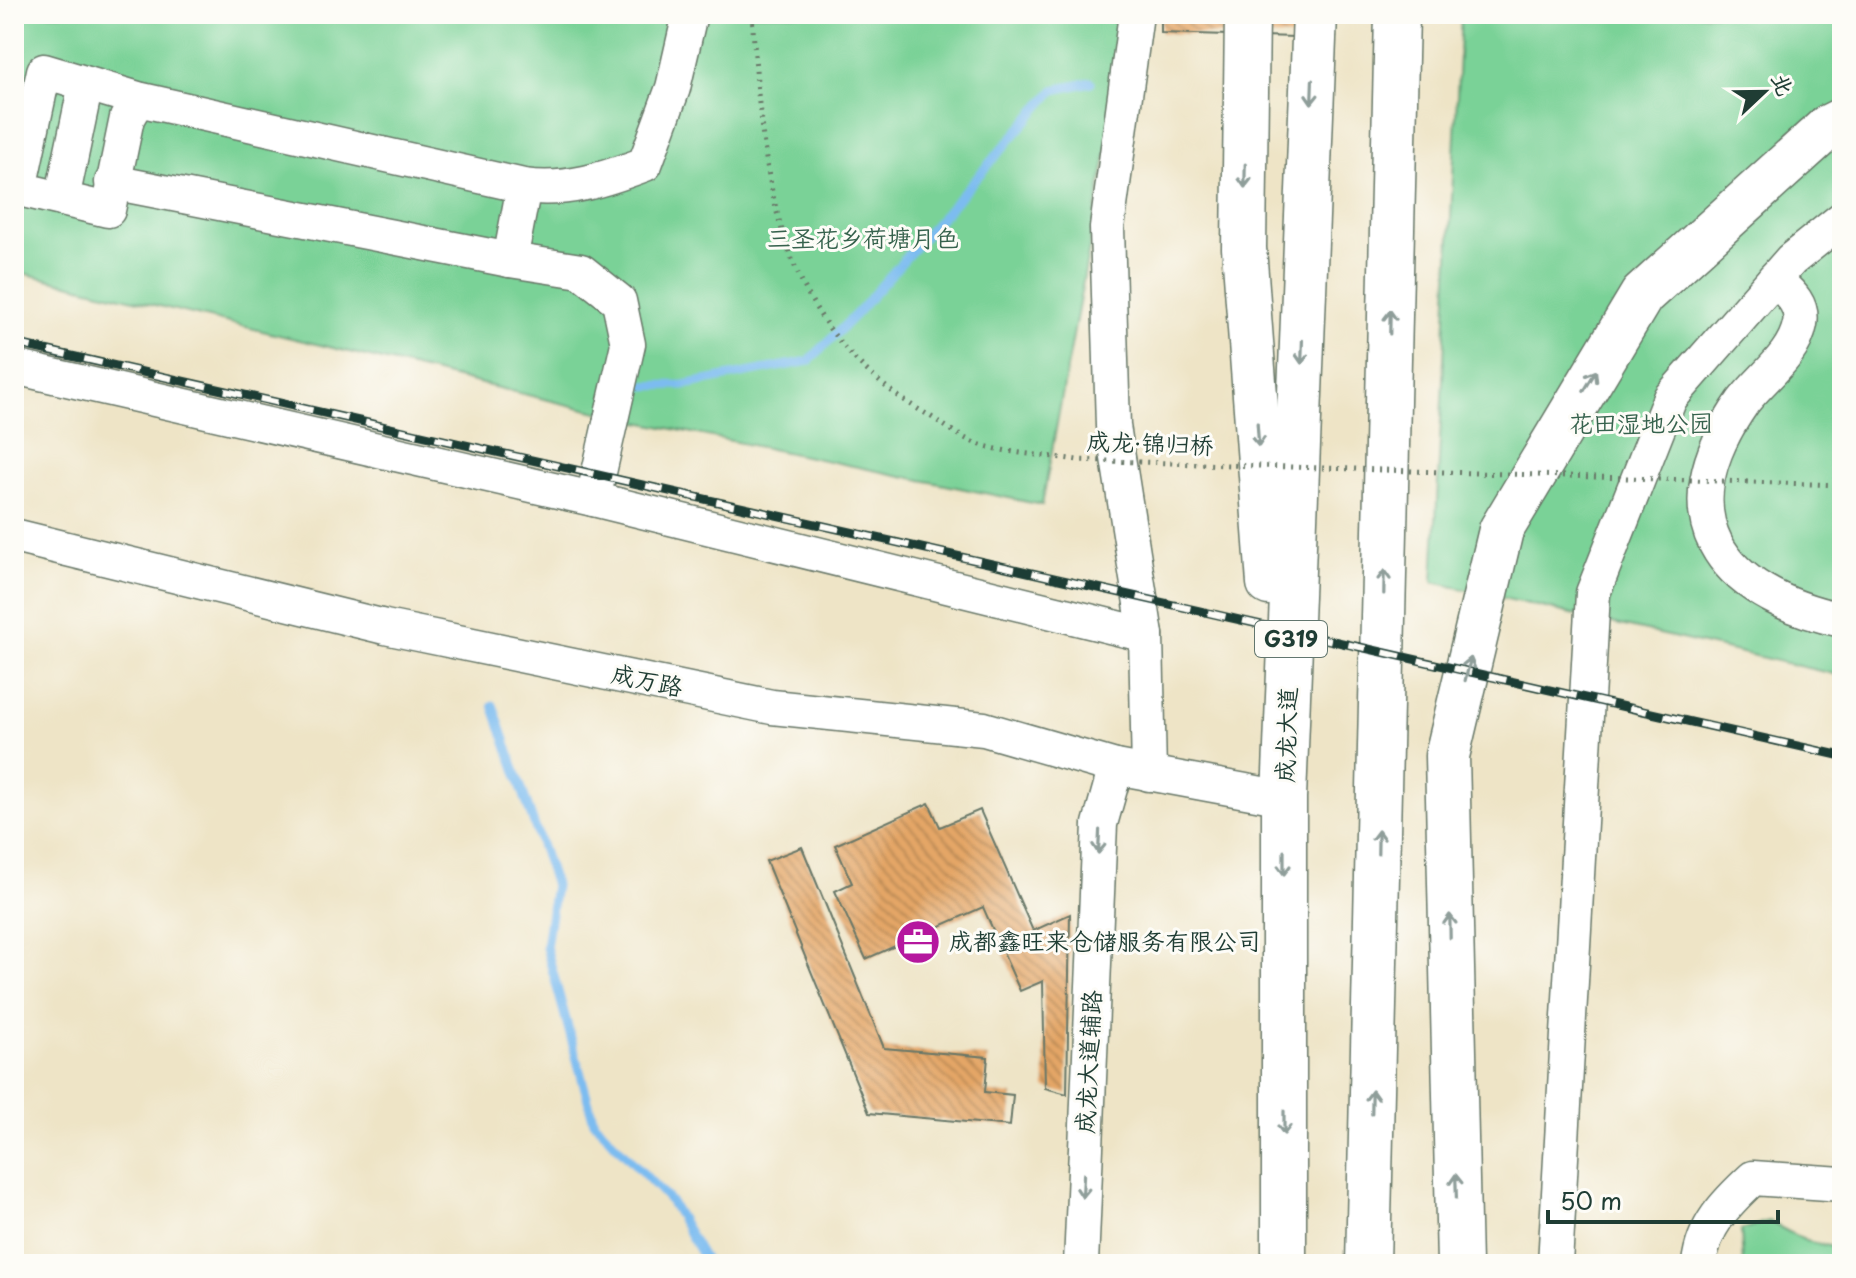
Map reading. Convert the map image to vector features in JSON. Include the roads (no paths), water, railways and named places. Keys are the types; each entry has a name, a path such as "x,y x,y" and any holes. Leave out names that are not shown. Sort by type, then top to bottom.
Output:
{"highway":[{"path":"1247,14 1244,248 1284,798"},
{"name":"成龙大道","path":"1284,1264 1284,798 1315,14"},
{"path":"1368,1264 1397,14"},
{"path":"1459,1264 1447,756 1501,530 1642,295 1837,120"}],"street":[{"path":"138,99 127,118 108,210 16,188 44,71 138,99 552,190 599,181 645,164 673,88 690,14"},
{"path":"1136,14 1107,228 1113,426 1146,635 1149,774"},
{"path":"62,199 86,84"},
{"path":"112,182 510,260 581,271 619,301 628,344 593,499"},
{"path":"510,260 524,186"},
{"path":"1555,1264 1593,593 1670,398 1791,260 1842,219"},
{"path":"1774,279 1796,299 1801,321 1792,345 1744,401 1720,441 1703,500 1711,535 1728,564 1762,592 1798,611 1842,620"},
{"path":"14,367 593,499 1146,635"},
{"name":"成万路","path":"14,536 385,627 772,707 984,729 1116,767 1284,798"},
{"name":"成龙大道辅路","path":"1081,1264 1100,824 1116,767"},
{"path":"1699,1264 1701,1243 1722,1208 1753,1178 1842,1184"}],"waterway":[{"path":"633,386 684,385 809,361 857,313 1054,90 1091,82"},
{"path":"493,705 555,885 546,947 594,1122 671,1202 707,1264"}],"railway":[{"path":"14,343 1842,756"}],"place":[{"name":"成都鑫旺来仓储服务有限公司","path":"918,942"}],"park label":[{"name":"三圣花乡荷塘月色","path":"863,239"},
{"name":"花田湿地公园","path":"1641,424"}]}
